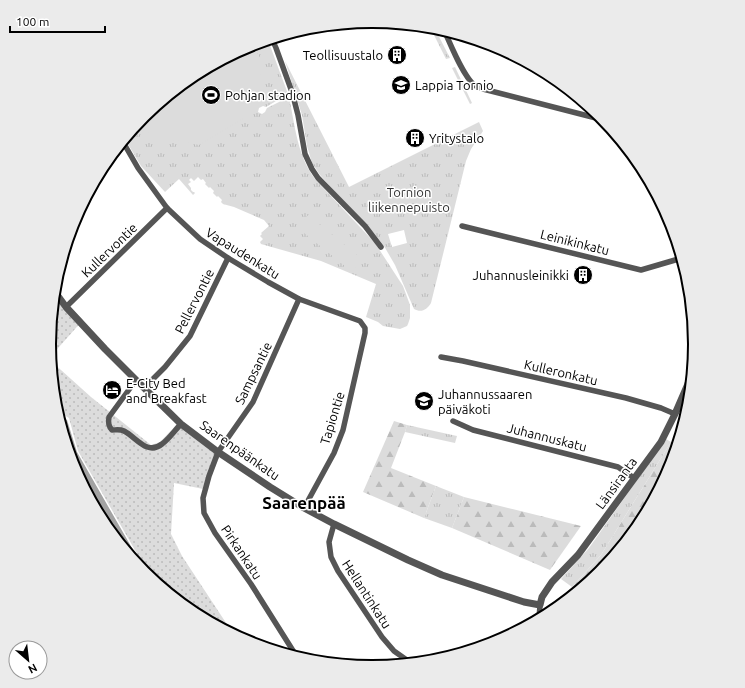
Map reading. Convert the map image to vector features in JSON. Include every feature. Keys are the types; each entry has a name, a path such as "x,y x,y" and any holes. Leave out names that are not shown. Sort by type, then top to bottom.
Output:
{"street":[{"path":"448,37 463,70 476,86 482,89 592,117"},
{"path":"274,44 292,92 305,154 312,169 318,178 365,226 381,247"},
{"name":"Vapaudenkatu","path":"126,147 138,168 167,208 200,240 268,282 299,299 360,321 365,328"},
{"name":"Kullervontie","path":"66,306 167,208"},
{"name":"Leinikinkatu","path":"462,226 641,270 677,259"},
{"name":"Pellervontie","path":"144,388 165,367 190,336 228,258"},
{"name":"Saarenpäänkatu","path":"60,298 136,380 181,424 218,452 270,487 334,524 442,575 524,602 540,605"},
{"name":"Sampsantie","path":"218,452 253,402 299,299"},
{"name":"Tapiontie","path":"304,508 334,453 343,430 364,339 365,328"},
{"name":"Kulleronkatu","path":"441,357 626,398 661,408 675,414"},
{"path":"136,380 109,417 108,422 112,430 124,431 145,446 151,448 162,444 181,424"},
{"name":"Länsiranta","path":"540,605 542,597 552,582 578,555 661,442 685,391"},
{"name":"Juhannuskatu","path":"453,421 473,430 618,467 634,478"},
{"name":"Pirkankatu","path":"218,452 203,498 204,513 215,533 251,584 292,649"},
{"name":"Hellantinkatu","path":"334,524 329,542 331,557 338,571 382,637 394,651 404,658"},
{"path":"539,612 540,605"}],"green space":[{"path":"433,34 438,35 450,58 446,59"},
{"path":"270,45 288,94 266,107 263,106 259,108 258,112 262,114 267,108 289,97 300,150 309,170 315,179 375,243 403,286 410,305 410,318 407,326 400,329 383,326 366,317 376,284 321,261 261,244 260,242 263,239 260,236 262,234 261,233 269,226 264,220 234,207 223,204 221,202 222,200 213,193 214,191 205,184 206,183 203,179 201,180 198,177 194,181 191,178 189,180 191,182 188,184 191,190 195,193 193,195 179,179 165,192 141,166 128,144 164,106 197,81 215,70 252,52"},
{"name":"Pohjan stadion","path":"256,50 264,67 244,118 199,145 153,136 143,127 164,106 197,81 215,70"},
{"name":"Tornion liikennepuisto","path":"285,61 349,187 479,122 483,131 471,149 466,161 431,303 426,309 419,311 414,309 395,265 384,246 366,223 320,175 312,163 307,146 302,115","holes":["404,230 407,243 392,247 388,234"]},
{"path":"455,67 472,103 470,104 452,68"},
{"path":"308,215 362,259 352,272 298,228"},
{"path":"60,296 83,320 56,350 57,323"},
{"path":"57,367 91,397 151,445 160,442 181,420 221,453 211,477 208,490 174,483 171,534 182,556 227,624 214,618 180,595 164,582 138,555 78,451 69,418 65,416"},
{"path":"394,421 407,425 391,468 436,486 424,518 363,492"},
{"path":"407,425 457,436 455,443 405,432"},
{"path":"666,439 671,442 601,555 572,587 561,579 589,548"},
{"path":"671,442 673,443 656,484 635,520 610,552 573,588 572,587 601,555"},
{"path":"436,486 464,497 452,528 424,518"},
{"path":"464,497 581,526 550,570 452,528"}],"shaded area":[{"path":"66,419 77,452 132,549 110,520 89,484 73,446"}],"place":[{"name":"Teollisuustalo","path":"397,55"},
{"name":"Lappia Tornio","path":"401,85"},
{"name":"Pohjan stadion","path":"211,95"},
{"name":"Yritystalo","path":"415,138"},
{"name":"Juhannusleinikki","path":"583,275"},
{"name":"E-City Bed and Breakfast","path":"112,390"},
{"name":"Juhannussaaren päiväkoti","path":"424,401"}],"district":[{"name":"Saarenpää","path":"304,503"}]}
